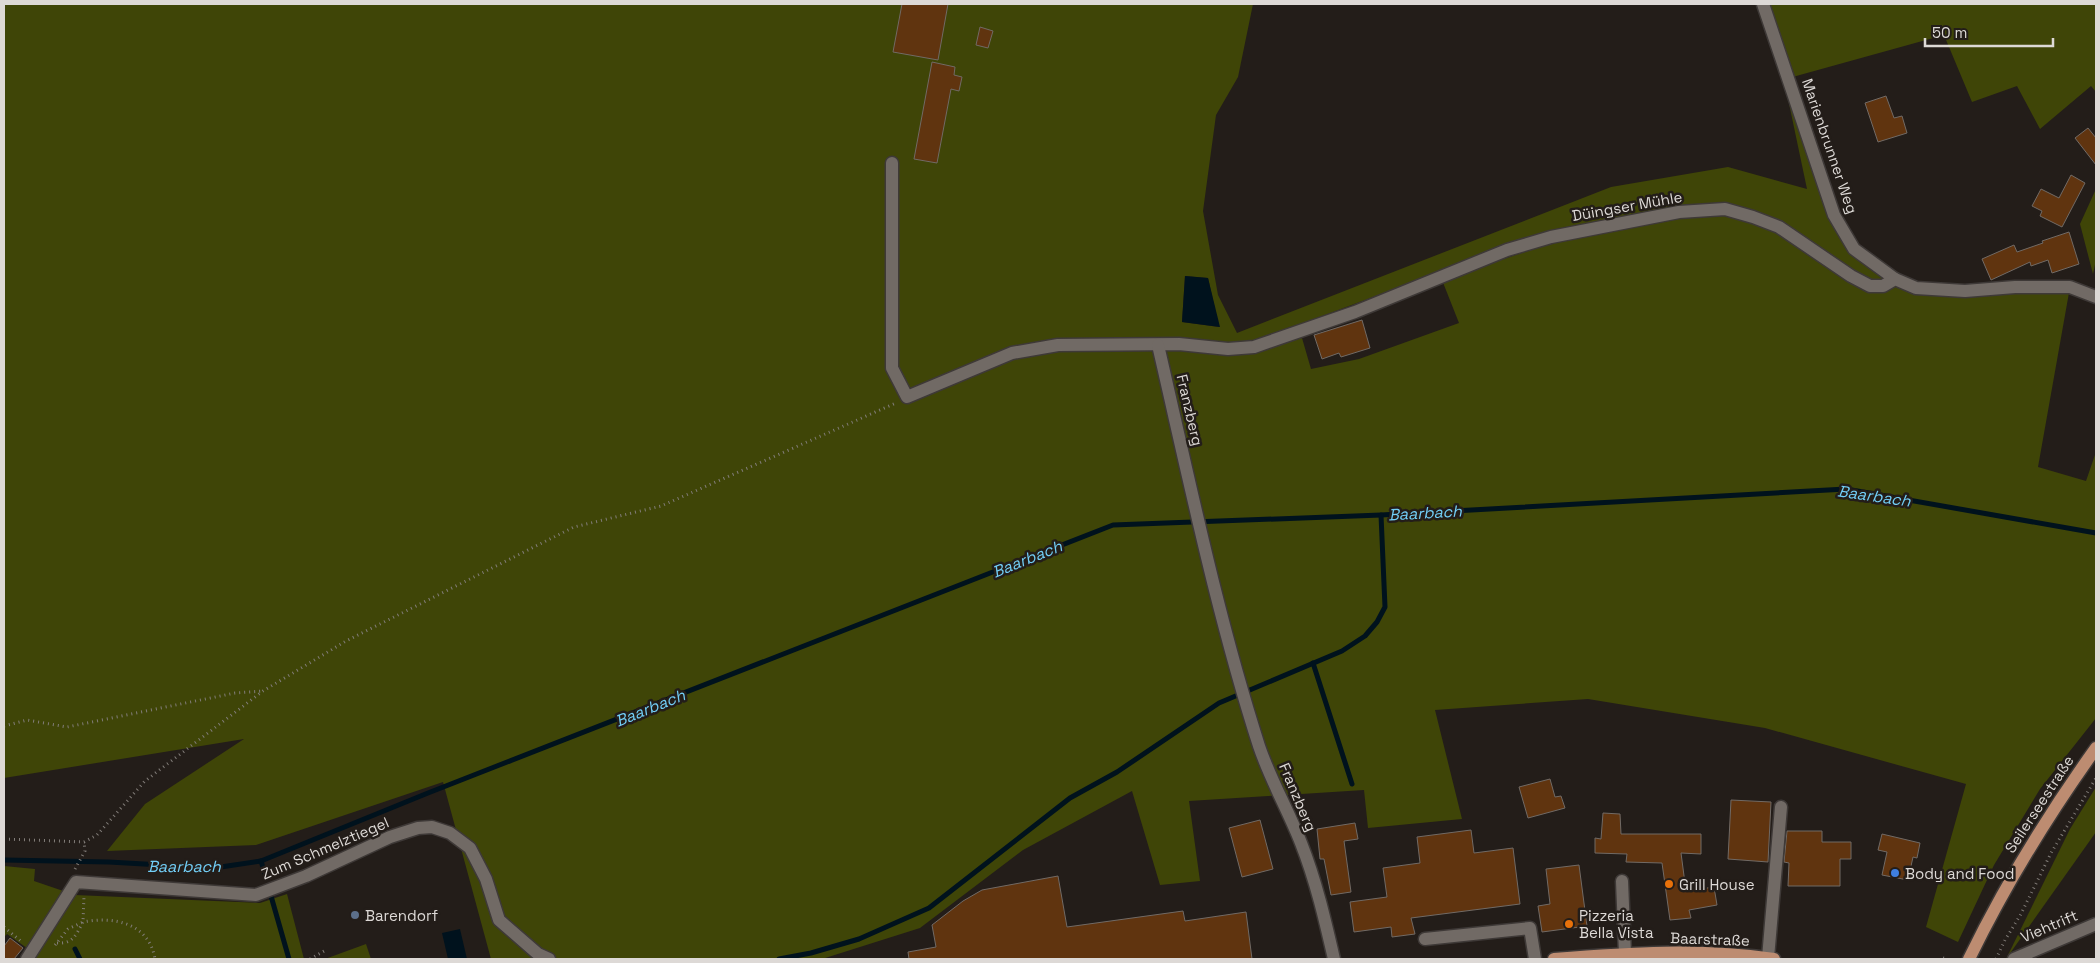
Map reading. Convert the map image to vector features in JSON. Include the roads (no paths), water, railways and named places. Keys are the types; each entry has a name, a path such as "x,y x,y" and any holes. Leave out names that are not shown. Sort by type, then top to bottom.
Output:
{"main road":[{"name":"Seilerseestraße","path":"1969,959 2025,854 2071,782 2096,748"},
{"name":"Baarstraße","path":"1554,959 1625,954 1687,953 1771,959"}],"street":[{"name":"Marienbrunner Weg","path":"1763,4 1834,215 1854,249 1895,279"},
{"path":"892,163 892,368 907,397 1012,352 1058,345 1113,343 1158,345"},
{"name":"Düingser Mühle","path":"1158,345 1179,344 1228,349 1254,347 1355,312 1507,250 1551,237 1679,212 1726,210 1754,217 1779,227 1851,276 1870,286 1883,286 1895,279"},
{"path":"1895,279 1916,288 1965,291 2015,287 2070,287 2096,298"},
{"name":"Franzberg","path":"1158,345 1199,520 1244,698 1259,748 1301,843 1318,889 1334,959"},
{"path":"1771,959 1781,807"},
{"name":"Zum Schmelztiegel","path":"30,955 75,876 256,895 306,876 390,837 418,828 432,827 450,833 470,848 486,879 499,920 538,954 549,959"},
{"path":"1622,881 1625,954"},
{"name":"Viehtrift","path":"2014,959 2096,924"},
{"path":"1425,939 1530,928 1535,959"}],"water":[{"path":"1185,276 1208,278 1220,327 1182,322"},
{"path":"460,929 467,959 448,959 442,933"}],"waterway":[{"name":"Baarbach","path":"4,860 109,862 214,868 261,861 428,793 1113,525 1381,515 1846,489 2096,533"},
{"path":"779,959 811,953 859,939 929,908 1070,798 1117,772 1219,703 1342,651 1365,636 1377,622 1385,607 1381,515"},
{"path":"1313,663 1352,784"},
{"path":"261,861 266,877"},
{"path":"271,896 289,959"},
{"path":"75,949 80,959"}],"place":[{"name":"Body and Food","path":"1895,873"},
{"name":"Grill House","path":"1669,884"},
{"name":"Barendorf","path":"355,915"},
{"name":"Pizzeria Bella Vista","path":"1569,924"}]}
